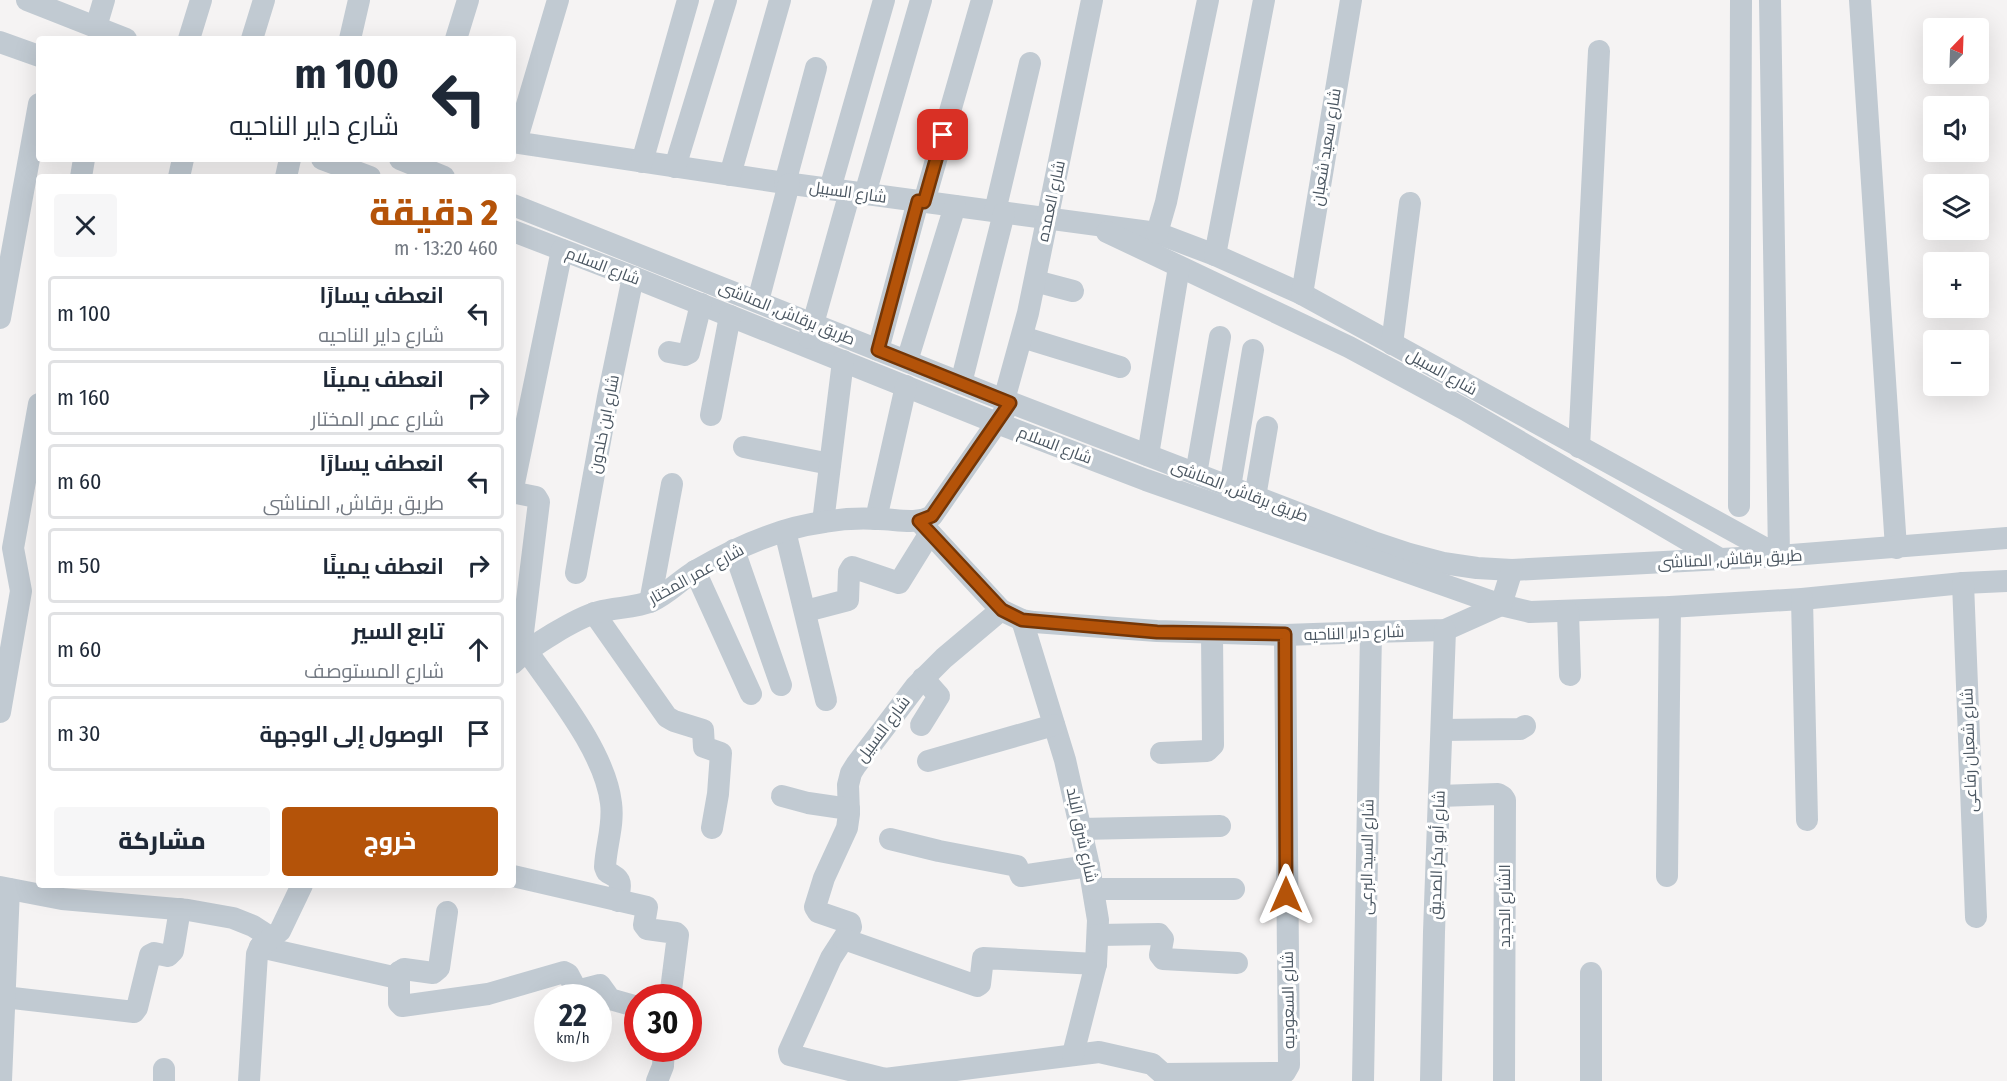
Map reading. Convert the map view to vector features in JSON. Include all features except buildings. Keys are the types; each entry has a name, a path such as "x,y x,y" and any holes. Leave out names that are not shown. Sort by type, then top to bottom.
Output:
{"street":[{"path":"27,0 50,4 118,36"},
{"path":"96,27 104,0"},
{"path":"190,36 201,0"},
{"path":"253,36 264,0"},
{"path":"351,36 359,0"},
{"path":"457,36 468,0"},
{"path":"516,136 558,0"},
{"path":"642,162 688,0"},
{"path":"675,167 726,0"},
{"path":"730,175 780,0"},
{"path":"807,346 849,192 884,0"},
{"path":"849,192 921,0"},
{"path":"878,350 982,0"},
{"name":"شارع العمده","path":"1007,401 1035,281 1092,0"},
{"path":"1157,233 1166,202 1208,0"},
{"path":"1215,255 1264,0"},
{"name":"شارع سعيد شعبان","path":"1302,294 1351,0"},
{"path":"1739,506 1741,0"},
{"path":"1770,0 1779,556"},
{"path":"1860,0 1896,548"},
{"path":"0,42 36,55"},
{"path":"1579,447 1599,51"},
{"path":"961,383 1030,63"},
{"path":"758,301 816,68"},
{"path":"0,318 36,120"},
{"name":"شارع السبيل","path":"516,142 787,184 1157,233 1215,255 1302,294 1779,556"},
{"path":"330,162 361,174"},
{"path":"411,168 433,174"},
{"path":"1392,344 1410,202"},
{"name":"طريق برقاش, المناشى","path":"516,205 961,383 1409,555 1454,565 1512,570 1779,556 2007,538"},
{"path":"907,361 955,206"},
{"name":"شارع السبيل","path":"1092,224 1330,338 1453,403 1720,559"},
{"name":"شارع السلام","path":"516,232 1146,480 1501,605"},
{"path":"516,474 562,250"},
{"path":"1148,455 1179,267"},
{"name":"شارع ابن خلدون","path":"576,573 633,277"},
{"path":"1035,281 1073,291"},
{"path":"669,352 685,355 689,353 700,304"},
{"path":"711,416 730,316"},
{"path":"1022,337 1120,367"},
{"path":"1196,474 1220,337"},
{"path":"1230,487 1253,350"},
{"path":"823,522 843,361"},
{"path":"876,519 906,386"},
{"path":"806,611 848,600 849,572 852,567 899,583 925,527 997,423 1007,401"},
{"path":"0,712 21,591 13,548 36,421"},
{"path":"1256,497 1267,427"},
{"path":"744,447 830,464"},
{"path":"650,602 672,484"},
{"path":"516,494 536,497 539,500 520,657 575,720 594,753 606,781 612,813 605,869 619,878 618,901"},
{"name":"شارع عمر المختار","path":"520,657 594,613 650,602 695,571 734,550 785,531 823,522 876,519 925,527"},
{"name":"شارع داير الناحيه","path":"925,527 1002,610 1022,620 1112,628 1212,633 1285,634 1445,630 1501,605"},
{"path":"785,531 826,700"},
{"path":"734,550 781,685"},
{"path":"1512,570 1501,605 1530,612 1568,612 1802,599 1963,583 2007,581"},
{"path":"695,571 751,694"},
{"name":"شارع شعبان رفاعى","path":"1963,583 1976,916"},
{"path":"1802,599 1807,820"},
{"path":"1666,876 1671,607"},
{"name":"شارع السبيل","path":"844,939 851,924 820,913 816,910 815,905 829,865 845,832 849,809 847,791 851,773 906,697 923,678 1002,610"},
{"path":"1568,612 1570,675"},
{"path":"594,613 668,717 703,730 704,747 720,752 722,755 712,828"},
{"name":"شارع شرق البلد","path":"1022,620 1065,759 1094,889 1098,935 1096,964 1073,1054"},
{"name":"شارع أبو بكر الصديق","path":"1431,1081 1445,630"},
{"name":"شارع السيد البرعى","path":"1364,1081 1371,632"},
{"path":"1161,753 1208,751 1213,745 1212,633"},
{"name":"شارع السعوديه","path":"1073,1054 1104,1052 1152,1064 1163,1074 1281,1073 1287,1070 1289,1065 1285,634"},
{"path":"921,725 939,696 923,678"},
{"path":"928,761 1054,725"},
{"path":"1442,730 1520,729 1525,726"},
{"name":"الشارع الجديد","path":"1439,796 1498,794 1505,800 1504,1081"},
{"path":"782,796 808,804 849,809"},
{"path":"1082,829 1220,826"},
{"path":"890,839 1017,866 1022,876 1089,866"},
{"path":"516,877 647,907 644,925 647,929 676,933 678,936 672,984"},
{"path":"1,1081 4,888 86,893 243,921 266,943 393,977 404,969 433,973 437,970 447,912"},
{"path":"249,1081 256,963 266,943 283,926 301,888"},
{"path":"1094,889 1234,889"},
{"path":"4,997 134,1012 137,1008 150,955 154,953 168,956 173,951 180,909"},
{"path":"1098,935 1159,934 1163,939 1160,955 1163,959 1237,963"},
{"path":"1073,1054 1023,1071 880,1080 790,1055 789,1050 831,958 844,939 977,986 980,984 983,958 1096,964"},
{"path":"399,972 399,1003 402,1006 488,994 564,972 568,974 577,991 600,985 610,999 624,1003"},
{"path":"1591,973 1591,1081"},
{"path":"657,1081 663,1062"}],"route":[{"path":"943,135 924,202 918,201 878,350 1010,403 932,516 919,521 1002,610 1022,620 1157,632 1285,634 1286,895"}]}
